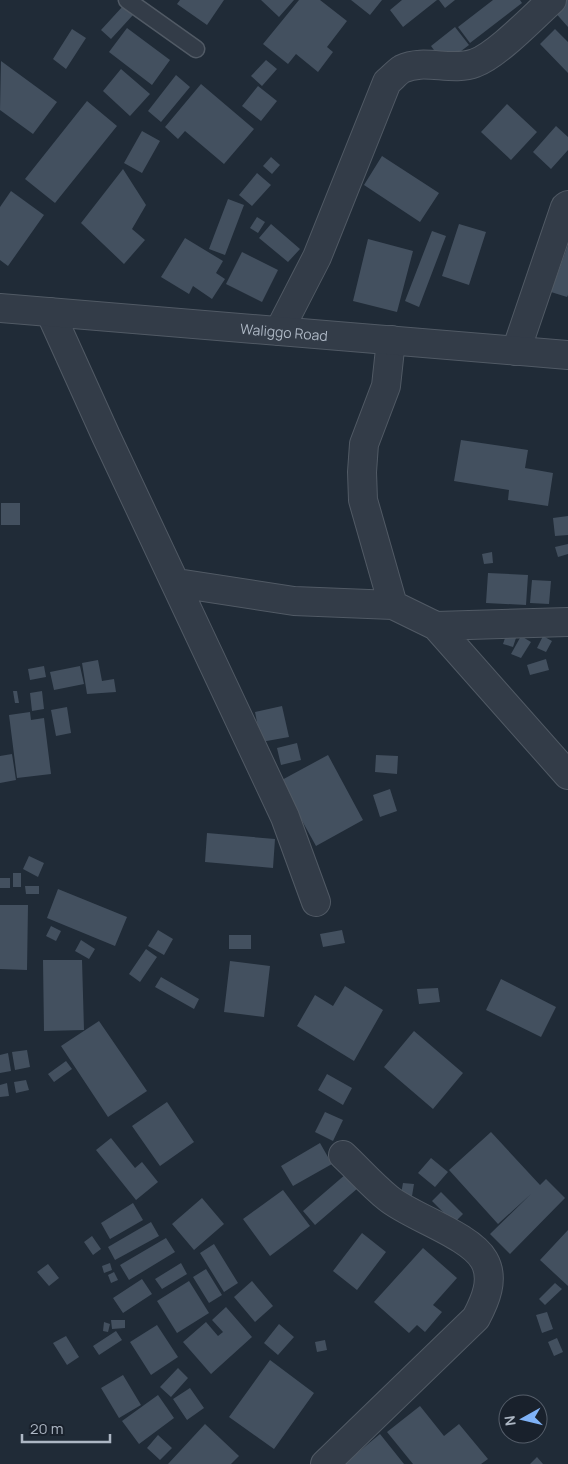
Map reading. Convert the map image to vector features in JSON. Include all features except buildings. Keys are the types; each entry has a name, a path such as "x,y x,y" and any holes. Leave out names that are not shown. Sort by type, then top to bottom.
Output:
{"street":[{"path":"279,331 317,257 388,82 402,69 425,65 467,66 477,63 491,54 552,0"},
{"path":"516,351 565,207 568,205"},
{"name":"Waliggo Road","path":"0,308 568,355"},
{"path":"50,312 106,436 177,583 285,817 316,902"},
{"path":"391,340 386,386 364,444 362,472 363,500 392,605"},
{"path":"177,583 294,601 392,605 436,626 568,775"},
{"path":"436,626 568,622"},
{"path":"325,1464 476,1318 487,1296 488,1276 484,1259 466,1242 388,1198 344,1155"}],"lane":[{"path":"127,0 196,50"}]}
